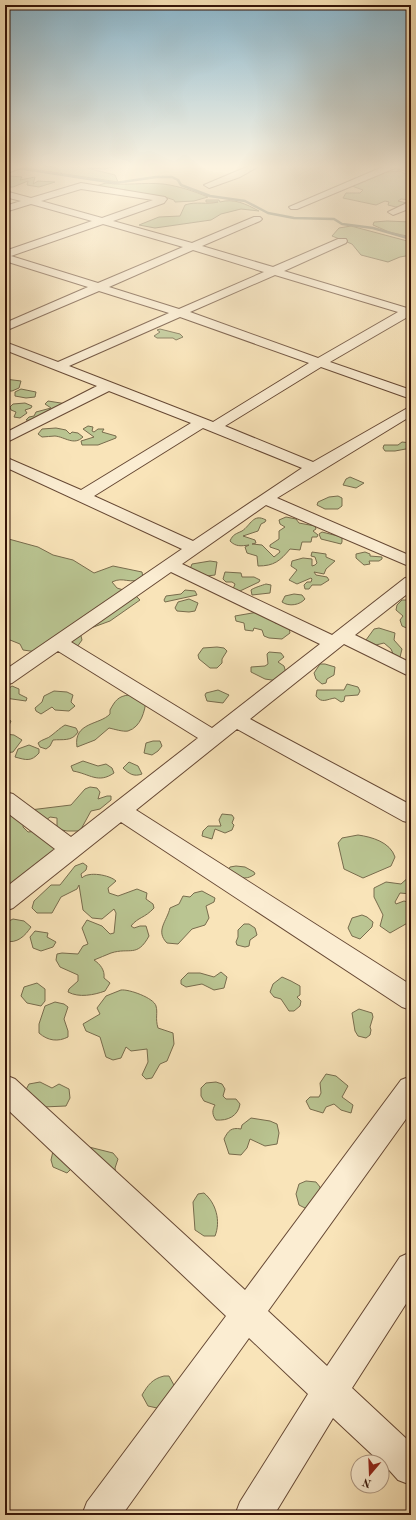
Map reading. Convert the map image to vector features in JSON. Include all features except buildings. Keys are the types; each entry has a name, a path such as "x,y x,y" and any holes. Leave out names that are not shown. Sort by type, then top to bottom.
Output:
{"street":[{"path":"5,257 60,237"},
{"path":"159,237 410,311"},
{"path":"5,327 94,287 213,237"},
{"path":"59,366 178,312 342,241"},
{"path":"5,257 94,287 178,312 411,395"},
{"path":"81,497 410,311"},
{"path":"5,346 209,424 314,468"},
{"path":"12,359 25,353"},
{"path":"5,439 108,386"},
{"path":"5,679 265,499 411,410"},
{"path":"5,461 194,548"},
{"path":"265,499 411,562"},
{"path":"170,565 411,671"},
{"path":"5,900 211,737 236,720 411,582"},
{"path":"59,643 211,737"},
{"path":"236,720 411,815"},
{"path":"5,800 71,849"},
{"path":"120,810 411,999"},
{"path":"5,1088 411,1467"},
{"path":"100,1515 411,1089"},
{"path":"253,1515 330,1391 411,1268"}],"green space":[{"path":"334,237 392,237 411,242 411,255 400,257 388,262 361,255 352,244"},
{"path":"160,329 180,334 183,337 176,340 173,338 157,338 154,336 160,332 157,330"},
{"path":"5,379 21,381 19,388 12,391 5,391"},
{"path":"21,389 36,392 35,397 26,398 15,396 15,392"},
{"path":"48,401 67,404 33,421 26,420 29,417 34,416 36,412 51,408 45,404"},
{"path":"25,403 32,406 31,408 25,410 27,413 20,418 14,417 16,412 11,410 10,407 13,404"},
{"path":"88,426 93,427 92,431 94,432 98,429 104,429 102,432 116,436 116,438 98,445 82,445 81,441 94,437 83,429"},
{"path":"56,428 66,430 70,434 72,432 78,433 83,437 80,440 73,441 55,436 42,437 38,434 42,429"},
{"path":"402,442 411,443 411,448 385,451 383,448 384,445 398,445"},
{"path":"350,477 364,483 356,488 343,485 346,479"},
{"path":"338,496 342,498 342,506 338,509 325,509 317,505 318,502 329,497"},
{"path":"286,517 296,519 299,523 315,526 316,529 313,531 318,535 317,537 312,537 311,542 302,542 300,550 290,549 280,560 273,564 258,566 257,556 247,553 245,547 249,545 241,546 230,541 236,534 245,529 252,521 262,518 266,520 261,524 258,531 243,536 255,540 256,543 252,544 262,545 274,557 280,552 279,550 270,547 270,545 279,539 279,531 285,527 280,524 279,520"},
{"path":"322,532 342,537 341,544 321,539 319,534"},
{"path":"5,538 38,547 53,555 73,560 94,573 113,566 142,572 143,578 138,580 116,580 112,582 117,588 133,593 140,600 110,621 80,632 82,640 77,647 51,654 23,650 20,644 5,638"},
{"path":"312,552 326,554 326,557 335,561 326,569 324,574 314,572 316,575 327,577 329,580 321,585 312,585 309,589 305,589 304,585 307,582 311,582 312,579 311,578 297,584 289,580 297,570 291,566 292,561 303,558 312,559 312,566 315,565 317,563 315,557 311,556"},
{"path":"365,552 370,554 370,556 382,557 382,559 379,561 369,561 370,564 364,565 356,558 356,554"},
{"path":"210,561 217,562 215,575 207,576 190,569 192,564"},
{"path":"225,572 241,573 242,577 254,577 260,580 259,582 240,591 233,589 235,584 232,582 226,582 223,579"},
{"path":"266,584 271,585 270,593 252,595 251,590"},
{"path":"185,590 195,591 197,595 165,602 164,600 166,596 181,594"},
{"path":"294,594 302,595 305,599 294,605 285,604 282,602 285,596"},
{"path":"189,599 198,603 195,611 177,611 175,608 178,602"},
{"path":"402,600 411,600 411,630 402,626 400,620 403,616 396,610 397,605"},
{"path":"258,612 274,617 275,623 283,622 289,628 290,633 282,639 269,638 264,636 262,630 254,628 253,631 245,630 244,623 236,621 235,616"},
{"path":"379,628 395,633 394,640 402,649 400,657 394,656 391,649 384,643 376,645 366,640 374,629"},
{"path":"203,648 224,648 227,651 222,659 222,663 217,668 210,668 199,659 198,655"},
{"path":"269,652 281,653 284,657 278,662 284,666 286,673 278,681 265,679 251,672 251,667 265,666 268,664 267,654"},
{"path":"320,664 335,667 334,675 327,679 326,683 322,684 316,679 314,673"},
{"path":"347,684 358,687 360,691 358,695 345,696 344,701 341,702 335,698 320,700 316,696 317,690 344,690"},
{"path":"12,686 19,689 19,694 27,698 26,701 5,698 5,691"},
{"path":"218,690 229,695 223,703 207,701 205,695 206,693"},
{"path":"54,691 67,692 73,695 71,702 75,706 69,711 55,710 52,707 41,714 36,711 35,708 42,702 44,696"},
{"path":"129,695 146,700 142,718 136,726 128,731 109,728 95,740 77,747 77,739 83,728 106,718 110,714 110,710 117,700 122,696"},
{"path":"5,717 11,721 5,734"},
{"path":"65,725 76,728 78,732 76,735 70,739 53,740 50,746 46,749 40,747 38,743"},
{"path":"5,734 14,735 22,740 13,752 5,753"},
{"path":"160,741 162,746 152,755 144,753 146,743"},
{"path":"29,745 39,749 39,753 36,756 28,760 15,757 18,749"},
{"path":"83,761 98,766 106,764 112,768 114,773 103,778 98,778 73,771 71,766"},
{"path":"129,762 138,766 142,774 134,775 125,770 123,768"},
{"path":"90,787 97,788 100,792 98,799 111,796 111,800 100,809 91,811 80,831 57,829 57,818 50,817 45,821 30,810 71,805 85,789"},
{"path":"5,809 24,821 23,827 28,832 38,831 58,842 54,850 10,887 5,886"},
{"path":"222,814 232,815 234,818 232,830 225,833 215,829 212,839 202,836 203,831 208,826 221,826 219,820"},
{"path":"358,835 375,839 385,844 393,852 395,857 391,866 363,878 344,869 338,843 342,838"},
{"path":"83,863 87,866 86,870 81,874 82,878 94,874 109,877 116,881 108,888 109,893 118,896 137,889 147,893 146,899 153,904 154,908 131,926 134,928 146,926 149,936 141,947 133,950 118,951 94,960 102,968 104,978 110,983 105,991 91,995 77,995 68,992 69,989 78,981 78,975 60,967 56,960 57,954 78,954 83,946 88,944 82,928 87,920 102,926 110,934 114,933 116,913 114,909 102,919 92,918 83,910 79,885 77,889 61,897 52,913 37,913 32,908 34,901 51,885 60,885 75,866"},
{"path":"230,867 245,867 255,874 245,878 228,870"},
{"path":"411,875 411,894 400,893 395,902 396,904 404,901 411,903 411,921 390,933 380,926 383,915 374,897 374,888 386,882 401,884"},
{"path":"202,891 215,898 214,902 206,906 209,918 205,925 192,929 178,944 167,943 162,934 162,930 170,908 179,904 183,896 190,897 194,893"},
{"path":"362,915 373,922 372,927 360,939 352,936 348,928 352,918"},
{"path":"13,919 24,921 31,927 17,940 9,942 5,941 5,923"},
{"path":"244,924 249,924 255,928 257,935 250,940 249,946 245,947 237,945 236,942 238,930"},
{"path":"35,931 48,933 47,937 56,942 53,947 41,951 33,948 30,937"},
{"path":"221,972 227,977 224,988 214,990 202,984 186,987 181,984 181,980 188,973 200,973 214,977"},
{"path":"282,977 300,986 300,995 297,997 301,1001 300,1006 294,1011 289,1011 281,999 274,997 270,992 273,984"},
{"path":"37,983 45,989 45,1001 41,1006 27,1003 21,996 24,987"},
{"path":"121,990 135,993 151,1000 156,1006 158,1028 173,1033 174,1044 167,1061 160,1064 152,1078 146,1079 142,1075 148,1062 147,1049 131,1051 126,1047 121,1058 113,1060 106,1057 100,1037 86,1031 83,1024 100,1014 97,1008 106,996"},
{"path":"55,1002 64,1004 68,1007 64,1019 68,1031 68,1037 61,1040 49,1039 39,1033 39,1024 45,1006"},
{"path":"359,1009 372,1013 373,1017 370,1027 370,1035 366,1038 358,1036 355,1031 352,1013"},
{"path":"326,1074 336,1076 348,1086 342,1097 353,1105 351,1113 341,1110 334,1104 326,1107 323,1113 310,1109 306,1101 310,1097 319,1097 321,1093 320,1083"},
{"path":"40,1082 52,1088 59,1084 69,1089 70,1098 66,1106 43,1107 23,1095 29,1084"},
{"path":"216,1082 222,1084 225,1089 223,1096 226,1099 236,1099 240,1104 235,1115 225,1120 216,1120 213,1112 215,1105 204,1101 201,1096 201,1088 206,1083"},
{"path":"251,1118 270,1121 277,1124 279,1133 277,1144 265,1146 250,1139 247,1148 241,1155 229,1154 224,1139 227,1134 232,1129 241,1129 242,1125"},
{"path":"89,1147 113,1153 118,1159 115,1168 116,1174 74,1166 67,1173 53,1167 51,1160 53,1151"},
{"path":"306,1181 316,1182 320,1187 321,1196 309,1210 299,1205 296,1194 299,1184"},
{"path":"204,1193 212,1202 216,1213 218,1224 215,1236 204,1236 195,1230 193,1202 198,1194"},
{"path":"164,1376 169,1376 175,1387 157,1408 148,1406 142,1395 151,1383"}],"waterway":[{"path":"404,237 411,239"}]}
